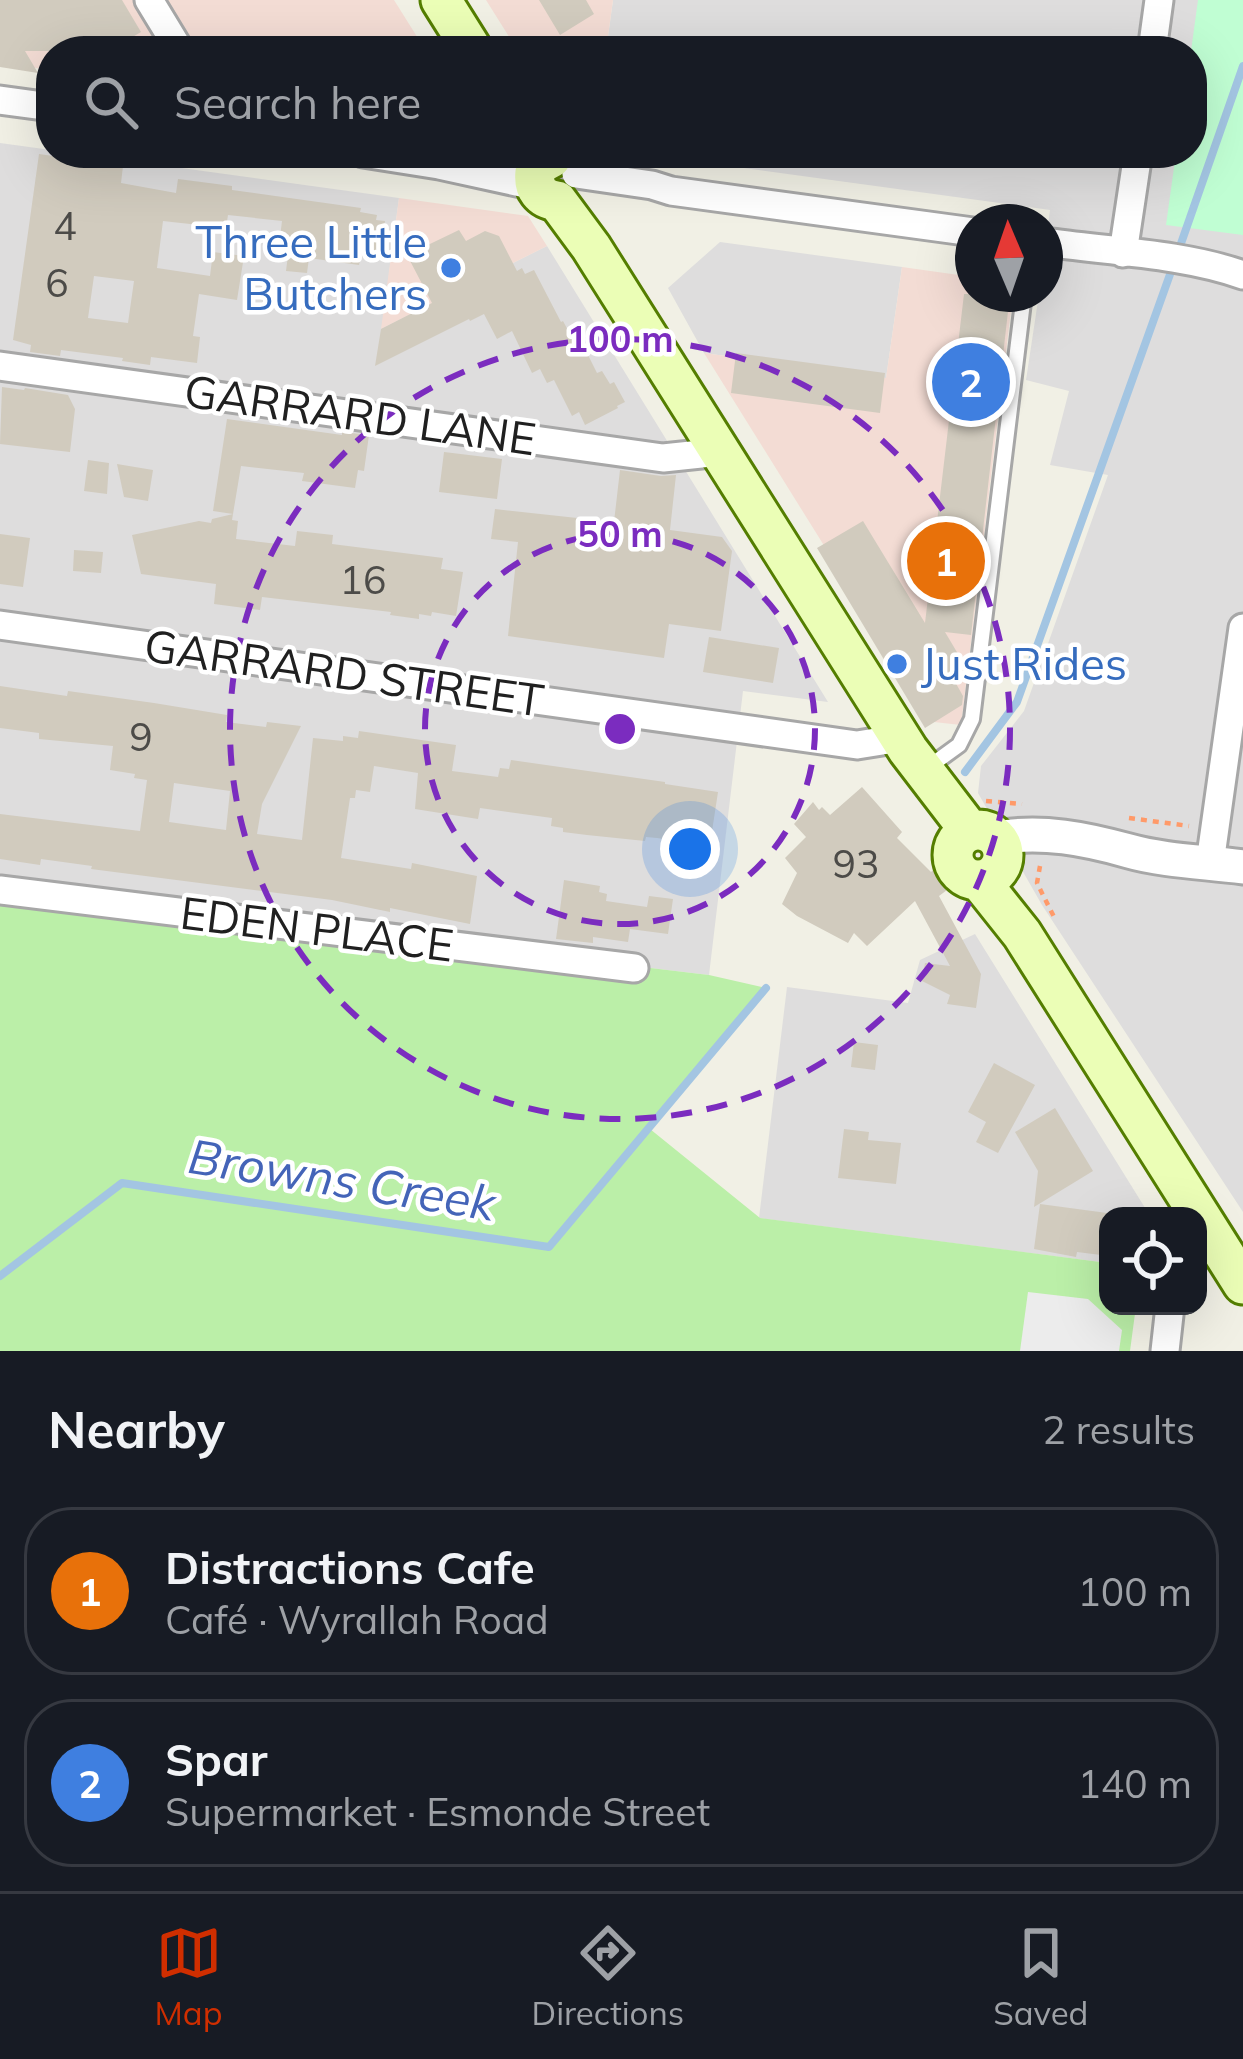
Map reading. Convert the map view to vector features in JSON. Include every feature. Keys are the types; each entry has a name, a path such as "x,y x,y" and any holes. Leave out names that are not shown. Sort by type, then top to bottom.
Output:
{"main road":[{"path":"441,0 464,36"},
{"path":"552,174 591,247 912,753 909,759 920,784 983,855 1022,934 1179,1200 1243,1284"}],"street":[{"path":"149,0 171,36"},
{"path":"1154,36 1159,0"},
{"path":"0,100 36,105"},
{"path":"484,168 652,185 955,230"},
{"path":"1124,253 1136,168"},
{"path":"1063,245 1243,275"},
{"name":"GARRARD LANE","path":"0,366 663,458 720,452"},
{"name":"GARRARD STREET","path":"0,625 912,753"},
{"path":"983,855 1043,834 1226,865 1243,628"},
{"name":"EDEN PLACE","path":"0,890 634,968"},
{"path":"1165,1351 1169,1315"}],"lane":[{"path":"912,753 959,746 972,719 1022,312"}],"shaded area":[{"path":"0,0 394,0 417,36 36,36 36,68 0,63"},
{"path":"486,0 613,0 608,36 509,36"},
{"path":"613,0 1243,0 1243,1212 1042,905 978,793 981,766 1024,711 1108,475 1050,465 1069,391 1026,380 1036,312 1063,312 1063,204 1006,204 745,168 1207,168 1207,36 608,36"},
{"path":"0,143 36,148 36,168 181,168 399,198 382,328 547,246 828,702 743,691 709,975 0,890"},
{"path":"399,198 528,216 547,246 381,329"},
{"path":"720,242 902,267 886,378 704,353 668,288"},
{"path":"902,267 955,274 955,312 1011,312 961,725 934,722 704,353 886,378"},
{"path":"975,934 1145,1207 1099,1207 1099,1262 759,1218 787,987 908,1003 920,960"},
{"path":"1028,1292 1088,1299 1099,1315 1122,1330 1119,1351 1020,1351"}],"green space":[{"path":"1198,0 1243,0 1243,235 1166,225 1174,168 1207,168 1207,36 1193,36"},
{"path":"0,890 709,975 766,988 650,1129 760,1218 1099,1262 1099,1315 1135,1315 1130,1351 0,1351"}],"building":[{"path":"0,0 122,0 141,32 134,36 36,36 36,51 25,51 36,73 0,67"},
{"path":"539,0 586,0 594,14 560,35"},
{"path":"37,168 123,168 121,183 176,193 178,179 232,186 232,190 361,208 360,212 385,221 381,252 373,251 372,258 361,256 359,265 309,258 307,273 286,271 288,255 278,254 282,221 228,215 226,228 163,221 157,268 210,276 213,252 244,256 237,300 199,294 193,336 200,337 197,363 151,357 150,365 61,350 60,356 30,352 31,345 13,340","holes":["94,276 134,281 128,323 88,318"]},
{"path":"459,230 466,241 485,231 499,236 517,271 534,270 561,322 571,336 577,333 597,373 602,371 610,384 614,382 625,402 585,425 579,412 572,416 554,380 547,383 540,369 532,373 512,331 497,339 484,314 375,366 381,329 432,303 407,255"},
{"path":"962,312 1008,312 971,635 945,632 964,664 950,673 963,696 962,705 925,728 817,548 863,521 925,623"},
{"path":"736,353 885,373 880,413 731,393"},
{"path":"2,387 68,395 75,409 70,452 0,444"},
{"path":"227,419 369,435 364,471 358,470 355,488 302,481 304,473 241,466 233,514 213,511"},
{"path":"444,452 502,459 497,499 439,492"},
{"path":"88,460 109,463 107,494 84,491"},
{"path":"117,464 153,470 148,501 124,497"},
{"path":"620,470 676,475 670,530 722,537 732,551 721,631 669,624 664,658 508,636 518,542 491,539 495,509 614,522"},
{"path":"233,514 232,520 238,521 236,539 295,546 297,531 333,535 332,544 443,558 441,569 463,572 456,616 432,612 431,616 419,614 419,619 262,597 260,610 214,604 216,584 141,574 132,535 199,521 211,523"},
{"path":"0,534 30,538 23,587 0,584"},
{"path":"74,550 103,552 101,573 73,571"},
{"path":"709,637 779,648 773,683 703,672"},
{"path":"0,686 154,703 227,715 226,722 301,726 262,804 257,834 302,840 313,738 343,741 343,736 358,738 359,731 456,745 452,771 498,777 500,768 509,769 511,760 718,792 711,838 703,837 702,845 646,837 645,841 563,832 551,826 552,818 480,808 478,819 415,809 418,773 374,766 370,792 356,790 355,798 350,798 341,858 411,869 412,863 477,876 470,924 390,908 390,912 92,866 0,859 0,814 140,831 147,780 110,770 113,746 39,739 39,733 0,728","holes":["174,783 230,791 226,830 169,822"]},
{"path":"862,787 902,832 897,838 931,872 934,869 947,890 939,896 981,974 976,1008 947,1004 950,995 922,981 925,963 950,966 915,901 867,946 854,933 848,943 782,904 797,873 785,858 806,837 794,824 813,802 830,815"},
{"path":"564,880 600,886 606,901 647,907 649,896 673,899 668,934 630,929 628,942 556,939"},
{"path":"854,1042 878,1045 875,1070 851,1067"},
{"path":"994,1063 1035,1085 998,1153 976,1142 986,1122 968,1112"},
{"path":"1055,1108 1093,1171 1034,1207 1038,1171 1015,1132"},
{"path":"844,1129 869,1132 868,1140 901,1143 896,1184 838,1178"},
{"path":"1040,1204 1099,1212 1099,1255 1077,1252 1076,1257 1034,1249"}],"waterway":[{"path":"1178,252 1243,66"},
{"path":"965,772 1017,702 1173,266"},
{"name":"Browns Creek","path":"0,1276 122,1183 549,1247 766,988"}],"place":[{"name":"Three Little Butchers","path":"451,268"},
{"name":"Spar","path":"971,382"},
{"name":"Distractions Cafe","path":"946,561"},
{"name":"Just Rides","path":"897,664"}]}
